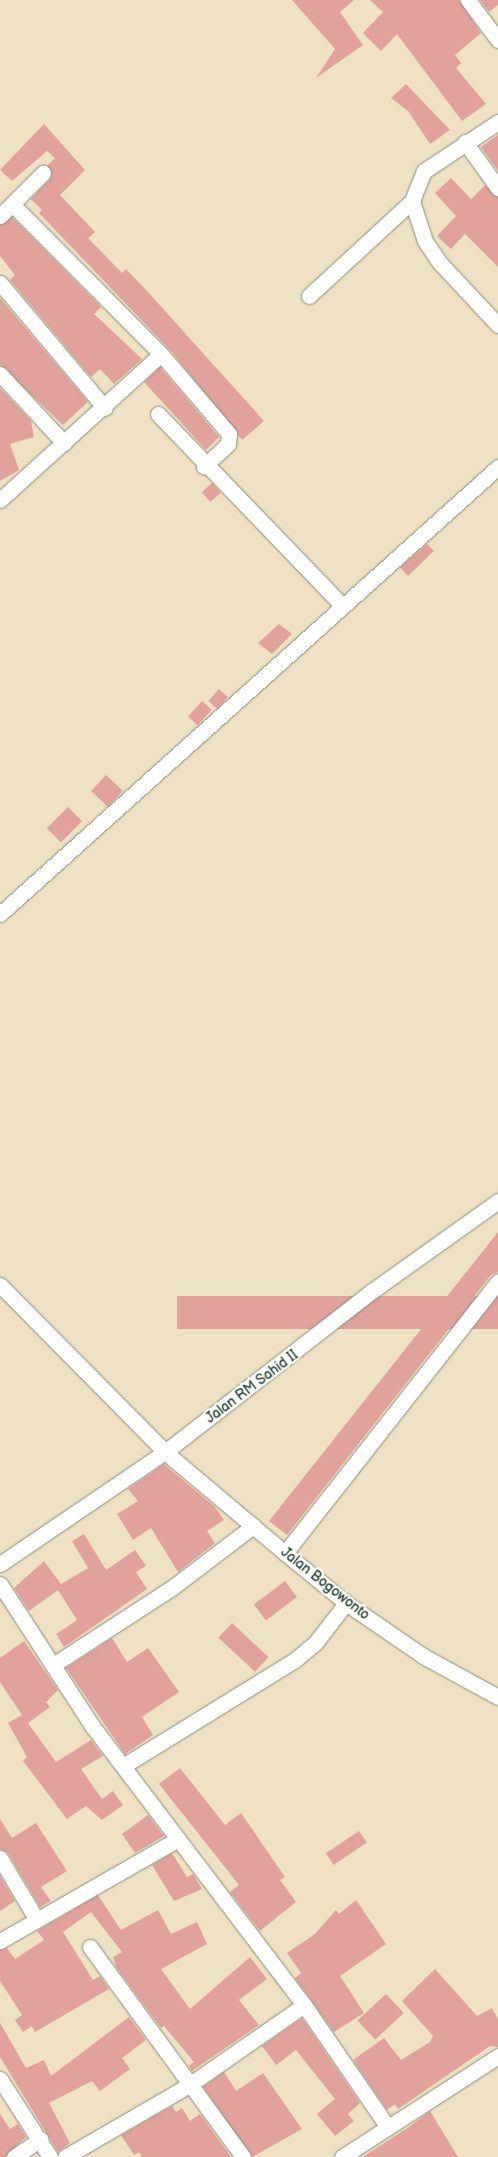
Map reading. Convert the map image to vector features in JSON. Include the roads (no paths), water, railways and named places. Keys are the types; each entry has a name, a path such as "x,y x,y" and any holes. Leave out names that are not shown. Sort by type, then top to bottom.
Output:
{"street":[{"path":"468,0 498,40"},
{"path":"310,296 412,201 424,171 465,142 498,122"},
{"path":"465,142 498,188"},
{"path":"0,216 43,174"},
{"path":"412,201 430,248 498,325"},
{"path":"12,204 161,354 229,434 228,444 204,466"},
{"path":"0,283 105,408"},
{"path":"0,500 105,408 161,354"},
{"path":"0,374 64,443"},
{"path":"158,414 204,466 342,606"},
{"path":"0,914 498,468"},
{"name":"Jalan RM Sahid II","path":"0,1564 165,1452 372,1291 498,1201"},
{"path":"285,1553 498,1281"},
{"name":"Jalan Bogowonto","path":"0,1285 165,1452 285,1553 346,1603 422,1656 498,1697"},
{"path":"54,1665 174,1587 253,1526"},
{"path":"0,1584 123,1766 304,2005 388,2127"},
{"path":"123,1766 296,1659 316,1642 346,1603"},
{"path":"0,1941 178,1839"},
{"path":"0,1858 37,1920"},
{"path":"90,1947 243,2157"},
{"path":"66,2157 189,2085 304,2005"},
{"path":"342,2157 498,2056"},
{"path":"0,2079 50,2157"},
{"path":"14,2157 40,2139"}]}
